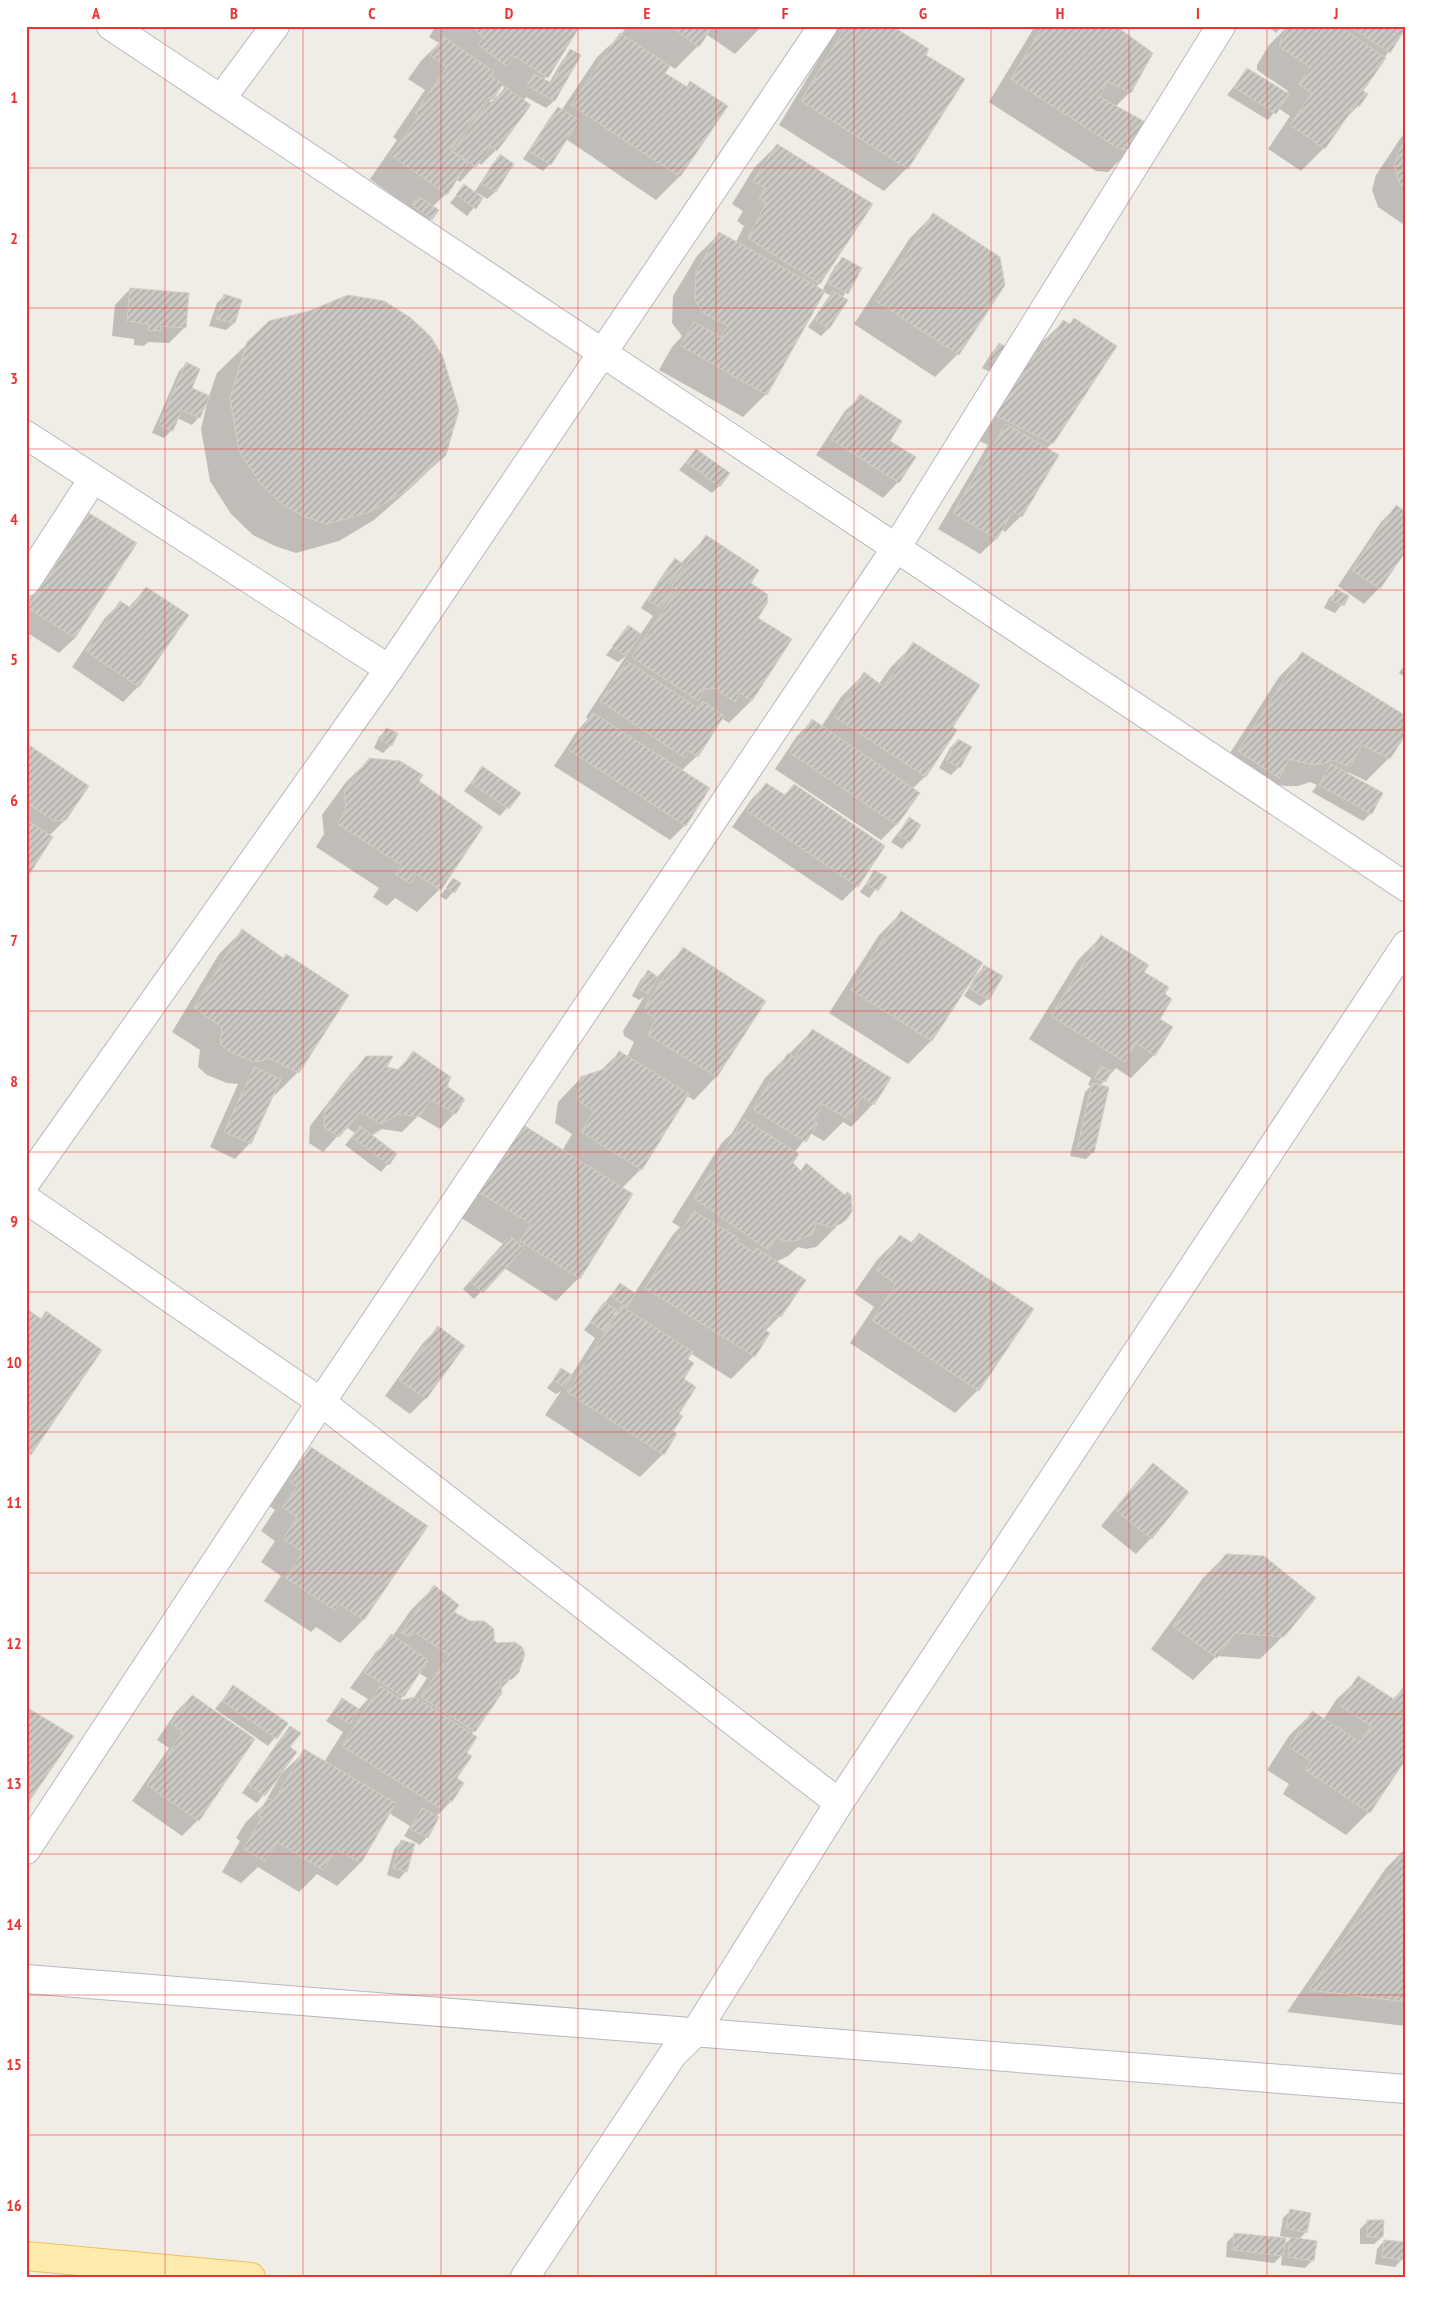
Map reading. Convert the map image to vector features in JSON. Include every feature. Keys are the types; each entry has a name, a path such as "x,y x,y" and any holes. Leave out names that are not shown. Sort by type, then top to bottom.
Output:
{"main road":[{"path":"26,2256 251,2277"}],"street":[{"path":"111,26 1406,887"},
{"path":"221,99 275,26"},
{"path":"26,1182 389,669 823,26"},
{"path":"26,1850 321,1402 896,548 1221,26"},
{"path":"26,435 389,669"},
{"path":"26,582 93,479"},
{"path":"525,2277 673,2054 695,2033 839,1803 1406,945"},
{"path":"26,1199 321,1402 839,1803"},
{"path":"26,1979 1406,2089"}],"building":[{"path":"470,26 580,26 548,78 514,56 507,66 478,45 484,37"},
{"path":"669,26 713,26 699,47"},
{"path":"846,26 892,26 929,49 926,55 965,79 908,169 801,101"},
{"path":"1043,26 1116,26 1153,53 1131,93 1107,81 1100,97 1147,123 1132,150 1119,149 1011,79"},
{"path":"1288,26 1339,26 1386,58 1363,91 1368,94 1359,107 1356,104 1325,149 1290,125 1312,93 1299,84 1310,67 1280,47 1280,41"},
{"path":"1349,26 1406,26 1406,28 1390,53"},
{"path":"620,33 670,66 665,73 687,87 690,81 728,106 680,177 571,105"},
{"path":"444,37 494,72 491,76 503,84 493,100 489,97 450,150 468,163 447,195 391,155 419,116 415,113 447,67 430,55"},
{"path":"570,49 581,55 555,101 527,86 534,74 552,83"},
{"path":"1247,68 1289,94 1276,114 1234,87"},
{"path":"505,87 531,105 497,151 491,146 476,167 453,151 489,101 492,104"},
{"path":"558,107 579,120 551,165 529,151"},
{"path":"1406,140 1406,187 1400,184 1394,166 1399,151"},
{"path":"777,144 873,204 820,284 748,238 766,203 759,198 765,188 753,181"},
{"path":"500,154 514,164 496,192 481,183"},
{"path":"464,184 483,198 476,209 456,195"},
{"path":"418,196 439,210 432,220 412,205"},
{"path":"933,213 1000,257 1005,285 959,355 876,301"},
{"path":"719,232 825,291 767,395 681,346 694,322 721,337 728,326 702,312 695,300 696,272"},
{"path":"842,257 862,268 848,294 828,283"},
{"path":"130,288 189,293 186,328 161,326 160,331 148,330 149,324 127,321"},
{"path":"833,291 848,300 829,329 814,319"},
{"path":"224,294 242,300 235,323 216,319"},
{"path":"348,295 384,301 411,318 431,337 443,357 459,410 446,455 405,491 370,512 327,524 305,517 283,505 261,484 239,451 230,398 247,342 269,321 309,311"},
{"path":"1074,318 1117,346 1053,444 995,415 1032,350 1039,354 1049,336 1052,338 1063,320 1070,324"},
{"path":"999,343 1012,350 1002,367 989,360"},
{"path":"186,362 200,369 192,388 210,396 200,418 182,410 173,431 159,425"},
{"path":"860,394 902,421 890,441 916,457 899,483 831,439"},
{"path":"1006,424 1059,455 1022,517 1013,511 997,539 953,513"},
{"path":"696,449 730,473 720,487 686,462"},
{"path":"1396,505 1406,512 1406,551 1380,589 1352,570"},
{"path":"89,513 137,543 75,638 28,608"},
{"path":"706,535 759,570 751,583 767,594 768,602 758,618 792,639 752,701 740,693 735,702 714,688 705,689 698,701 632,657 677,590 671,587"},
{"path":"675,558 683,564 667,588 673,591 661,608 648,600"},
{"path":"146,587 189,615 139,687 86,651 120,601 131,608"},
{"path":"1336,589 1349,596 1344,606 1331,600"},
{"path":"628,625 641,634 626,656 612,647"},
{"path":"913,642 980,685 953,727 957,730 926,777 835,717 864,672 884,687"},
{"path":"1302,652 1406,716 1406,734 1390,759 1362,745 1350,767 1334,760 1322,764 1309,764 1289,759 1279,778 1238,751"},
{"path":"627,661 698,708 703,701 724,716 698,757 689,751 685,758 600,701"},
{"path":"593,713 710,788 686,826 569,750"},
{"path":"812,719 920,793 897,825 790,753"},
{"path":"386,728 398,733 392,746 380,740"},
{"path":"958,739 972,747 960,768 946,760"},
{"path":"26,743 89,786 66,820 54,821 26,802"},
{"path":"369,758 400,761 423,775 419,781 483,827 441,890 416,874 410,883 395,874 401,865 338,824 346,810 344,791"},
{"path":"1331,764 1383,793 1372,814 1319,785"},
{"path":"482,766 521,793 509,809 471,783"},
{"path":"766,783 785,795 794,784 885,846 858,887 747,811"},
{"path":"909,817 921,825 910,842 898,835"},
{"path":"26,820 53,837 30,873 26,871"},
{"path":"874,870 887,877 878,891 866,884"},
{"path":"453,878 461,883 455,893 446,888"},
{"path":"901,911 983,963 932,1041 851,990"},
{"path":"242,929 283,958 286,954 349,995 299,1073 268,1058 262,1061 251,1061 230,1052 220,1044 222,1027 194,1008"},
{"path":"1101,935 1149,965 1144,972 1169,987 1165,994 1172,999 1160,1019 1173,1027 1155,1056 1136,1043 1125,1062 1051,1016"},
{"path":"683,947 766,1001 717,1077 648,1035 656,1019 647,1013 645,1007"},
{"path":"984,965 1003,976 989,1000 970,989"},
{"path":"648,970 658,977 648,994 638,988"},
{"path":"812,1029 891,1078 874,1105 862,1096 848,1119 823,1104 814,1120 818,1123 806,1142 753,1109 788,1053 795,1058"},
{"path":"413,1051 451,1077 447,1086 465,1099 456,1114 431,1100 419,1117 399,1114 381,1124 361,1112 339,1137 324,1127 325,1109 366,1056 393,1056 387,1067 400,1070"},
{"path":"619,1051 689,1094 642,1170 581,1132 594,1111 577,1100 580,1077 610,1067"},
{"path":"1100,1066 1111,1071 1106,1082 1095,1078"},
{"path":"254,1067 281,1079 251,1144 224,1132"},
{"path":"1092,1083 1109,1087 1094,1153 1077,1149"},
{"path":"744,1119 799,1154 793,1163 801,1171 806,1163 845,1195 847,1192 851,1195 852,1211 847,1219 841,1224 830,1227 816,1223 813,1234 795,1241 783,1241 777,1237 768,1250 694,1198"},
{"path":"520,1123 633,1194 580,1279 520,1241 531,1224 477,1191"},
{"path":"360,1126 397,1154 389,1165 352,1137"},
{"path":"694,1211 738,1238 736,1241 753,1252 756,1248 806,1280 781,1317 773,1315 764,1329 770,1333 755,1357 645,1288"},
{"path":"919,1233 1034,1309 979,1391 872,1320 896,1284 876,1270 900,1235 912,1243"},
{"path":"510,1236 524,1248 483,1293 470,1281"},
{"path":"620,1283 636,1294 627,1307 611,1296"},
{"path":"604,1302 617,1310 604,1331 590,1322"},
{"path":"622,1306 693,1352 688,1359 694,1363 684,1379 696,1387 679,1414 683,1416 673,1431 677,1434 664,1455 567,1392"},
{"path":"26,1308 41,1319 46,1311 102,1350 31,1455 26,1452"},
{"path":"438,1326 465,1346 426,1399 399,1380"},
{"path":"561,1368 572,1375 565,1387 553,1380"},
{"path":"311,1447 428,1526 364,1620 339,1604 335,1610 286,1578 303,1552 283,1539 297,1518 283,1507 297,1487 289,1481"},
{"path":"1153,1463 1189,1492 1152,1539 1115,1510"},
{"path":"1226,1554 1264,1556 1316,1598 1284,1637 1235,1633 1217,1658 1173,1626"},
{"path":"434,1585 459,1605 454,1612 470,1621 484,1621 494,1629 494,1640 497,1643 515,1642 522,1647 525,1654 519,1672 512,1679 500,1682 502,1693 475,1732 421,1697 449,1655 416,1633 409,1636 401,1633"},
{"path":"391,1634 428,1660 404,1697 364,1672"},
{"path":"1358,1676 1395,1700 1403,1687 1406,1689 1406,1759 1370,1813 1305,1770 1311,1761 1289,1747 1312,1711 1360,1742 1371,1726 1339,1705"},
{"path":"233,1685 288,1723 277,1739 222,1701"},
{"path":"380,1686 402,1700 415,1697 477,1737 467,1753 472,1756 457,1778 464,1783 452,1802 446,1798 440,1808 342,1746"},
{"path":"192,1695 255,1739 199,1821 147,1785 183,1732 171,1724"},
{"path":"342,1698 359,1709 350,1724 332,1713"},
{"path":"26,1707 74,1736 26,1806"},
{"path":"290,1726 301,1733 290,1747 297,1752 265,1796 248,1785"},
{"path":"304,1749 396,1803 361,1863 336,1849 323,1870 277,1842 265,1861 244,1849 262,1817 258,1815 268,1798 274,1801"},
{"path":"422,1808 439,1817 428,1838 410,1829"},
{"path":"401,1840 415,1844 407,1872 393,1868"},
{"path":"1406,1848 1406,2002 1309,1990"},
{"path":"1290,2209 1311,2213 1307,2233 1286,2228"},
{"path":"1367,2220 1384,2220 1383,2237 1367,2237"},
{"path":"1234,2233 1286,2238 1283,2256 1233,2250"},
{"path":"1290,2237 1317,2241 1314,2261 1288,2257"},
{"path":"1384,2240 1406,2242 1403,2260 1382,2257"}]}
